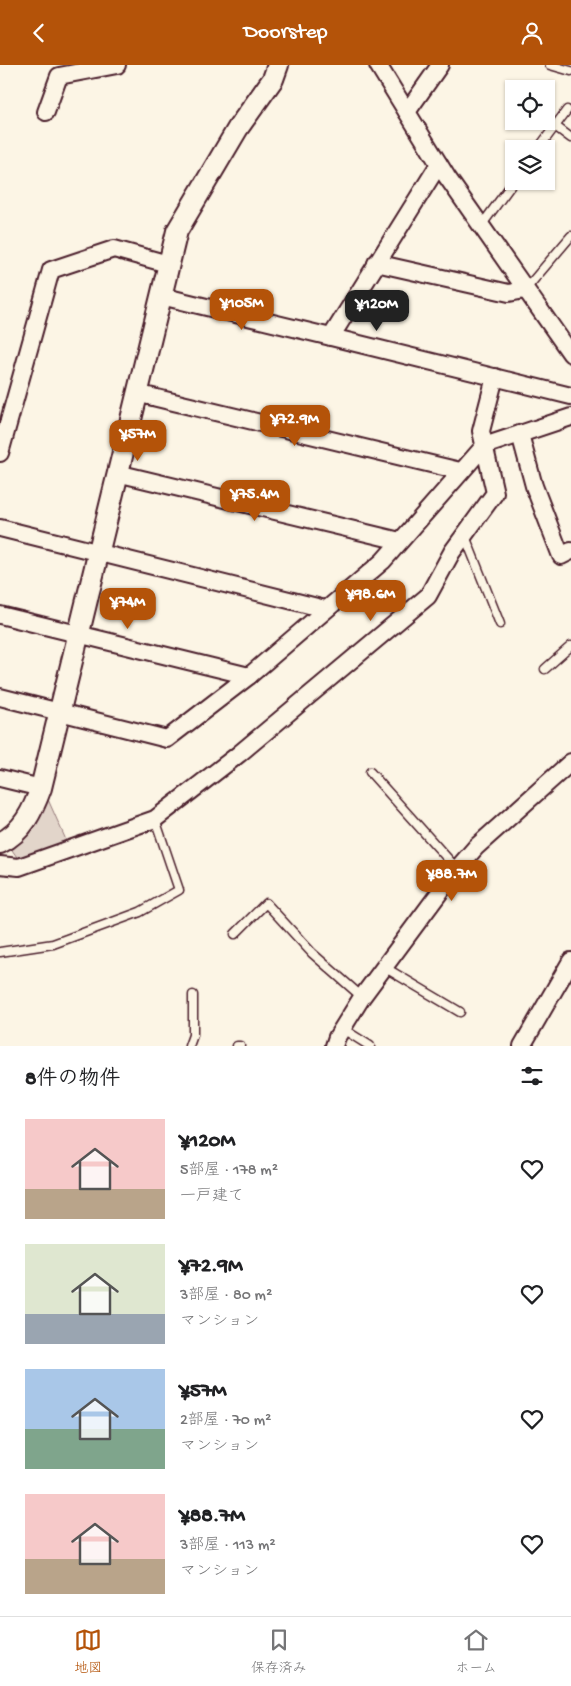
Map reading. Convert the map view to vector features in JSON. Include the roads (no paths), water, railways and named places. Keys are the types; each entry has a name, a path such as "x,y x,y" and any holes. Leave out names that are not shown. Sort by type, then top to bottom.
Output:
{"street":[{"path":"46,112 59,76 117,65"},
{"path":"0,843 21,827 32,812 41,788 136,393 168,264 181,220 238,127 273,79 278,65"},
{"path":"378,65 439,165 571,354"},
{"path":"407,112 440,65"},
{"path":"331,337 439,165"},
{"path":"0,453 6,405 52,270 114,249 168,264"},
{"path":"376,263 509,293 525,290"},
{"path":"161,296 571,396"},
{"path":"0,865 20,867 155,819 239,754 428,596 452,552 495,493 481,431 495,377"},
{"path":"136,393 460,471"},
{"path":"0,697 167,739 249,676 382,561 484,446 571,417"},
{"path":"520,434 534,486 561,556 571,551"},
{"path":"117,473 400,541"},
{"path":"0,528 325,609"},
{"path":"0,615 249,676"},
{"path":"334,1046 362,997 457,869 476,847 571,762"},
{"path":"0,778 41,788"},
{"path":"522,1046 571,961"}],"lane":[{"path":"550,65 571,71"},
{"path":"567,110 555,126 571,138"},
{"path":"481,226 507,190"},
{"path":"525,290 571,235"},
{"path":"465,536 500,624"},
{"path":"545,669 571,646"},
{"path":"370,772 457,869"},
{"path":"0,953 54,944 140,911 179,890 155,819"},
{"path":"235,934 266,903 312,953 362,997"},
{"path":"384,967 460,1012"},
{"path":"189,1046 192,1035 193,995"},
{"path":"343,1029 370,1046"}]}
